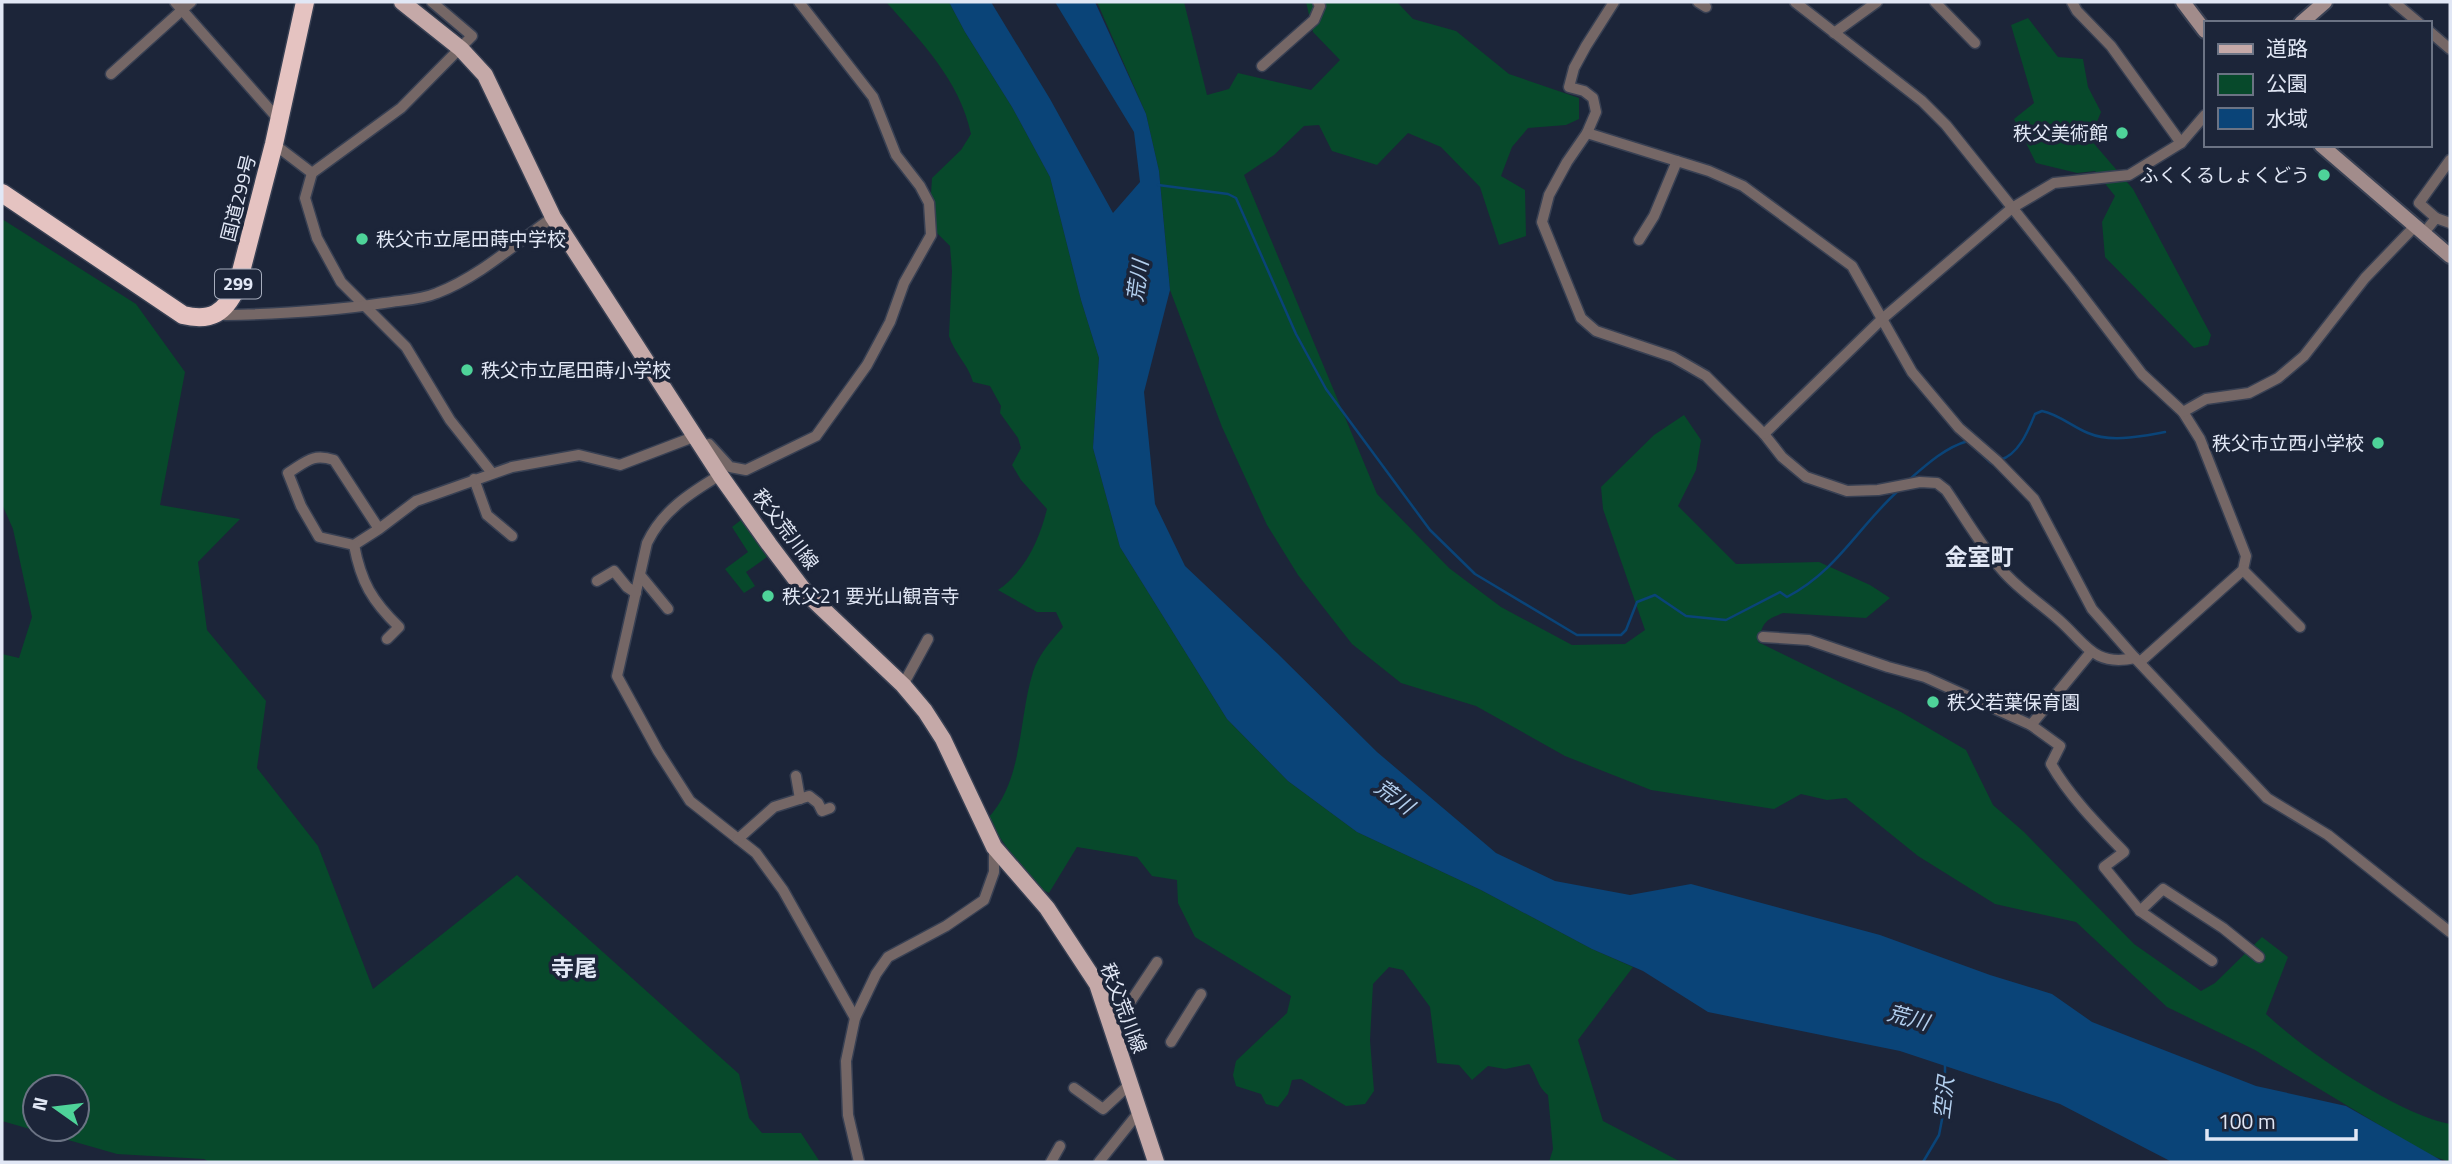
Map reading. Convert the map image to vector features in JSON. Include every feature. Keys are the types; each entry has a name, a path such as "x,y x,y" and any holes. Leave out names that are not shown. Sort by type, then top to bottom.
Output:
{"highway":[{"name":"国道299号","path":"221,310 231,300 237,287 274,144 305,2"},
{"name":"299","path":"2,193 183,315 209,318 221,310"}],"main road":[{"name":"秩父荒川線","path":"401,2 461,49 485,75 552,217 720,475 806,593 925,710 943,739 995,847 1047,908 1097,984 1156,1162"}],"street":[{"path":"175,2 187,5 279,120"},
{"path":"432,2 472,36 401,108 312,173 305,198 317,238 341,282 406,347 450,420 492,473"},
{"path":"379,529 334,460 313,457 289,473 301,506 319,537 354,545 379,529 416,500 512,467 579,455 620,465 699,442 709,444 730,467 746,470 816,436 867,365 890,322 904,283 930,235 929,203 920,186 896,155 873,97 799,2"},
{"path":"1262,66 1314,20 1320,6 1318,2"},
{"path":"1614,2 1574,68 1569,87 1584,91 1593,98 1596,112 1587,133 1552,190 1542,222 1581,318 1596,331 1673,357 1706,376 1764,434 1782,457 1806,477 1847,491 1878,490 1920,482 1937,483 1946,490 2000,569 2091,652 2116,662 2138,660 2243,570 2246,556 2200,439 2183,412 2141,374 1946,125 1922,102 1795,2"},
{"path":"1834,33 1877,2"},
{"path":"1935,2 1975,43"},
{"path":"2072,2 2077,11 2111,46 2181,143"},
{"path":"2183,2 2204,30"},
{"path":"2303,21 2325,2"},
{"path":"2394,2 2417,21"},
{"path":"111,74 187,5"},
{"path":"2431,33 2450,49"},
{"path":"1764,434 1881,320 2012,208 2054,183 2129,175 2181,143 2204,117"},
{"path":"1587,133 1709,171 1743,186 1852,266 1912,372 1951,418 2034,499 2092,609 2267,798 2328,835 2450,932"},
{"path":"274,144 312,173"},
{"path":"2323,147 2450,256"},
{"path":"2450,160 2419,203 2437,218 2450,223"},
{"path":"1639,240 1654,216 1677,161"},
{"path":"221,310 225,315 276,314 364,306 438,293 474,273 552,217"},
{"path":"2183,412 2206,399 2249,393 2278,378 2304,356 2365,278 2420,229 2437,218"},
{"path":"720,475 664,514 653,529 647,543 617,676 664,761 691,800 756,853 783,890 855,1018"},
{"path":"474,479 487,515 512,536"},
{"path":"354,545 360,576 379,608 399,627 387,639"},
{"path":"2243,570 2300,627"},
{"path":"597,582 614,571 627,587 636,593"},
{"path":"640,575 668,609"},
{"path":"1763,637 1809,640 1925,677 2031,725 2060,746 2051,764 2057,775 2124,852 2104,867 2140,911 2212,961"},
{"path":"902,685 928,639"},
{"path":"2031,725 2091,652"},
{"path":"796,776 800,799"},
{"path":"738,839 774,807 809,796 818,803 822,811 831,808"},
{"path":"859,1162 848,1115 846,1061 855,1018 876,974 888,957 946,926 984,900 994,872 995,847"},
{"path":"2140,911 2162,889 2223,928 2259,957"},
{"path":"1127,1007 1157,962"},
{"path":"1171,1042 1201,994"},
{"path":"1074,1088 1103,1109 1130,1084"},
{"path":"1100,1162 1139,1112"},
{"path":"1051,1162 1060,1146"}],"green space":[{"path":"886,2 949,2 1050,177 1081,300 1099,358 1093,448 1120,547 1227,719 1288,781 1357,832 1481,890 1592,949 1633,967 1578,1040 1603,1121 1681,1162 1549,1162 1553,1149 1548,1095 1541,1088 1529,1064 1505,1069 1488,1066 1472,1080 1459,1065 1437,1063 1430,1007 1403,970 1389,967 1373,984 1370,1040 1374,1091 1365,1104 1346,1106 1301,1079 1292,1080 1288,1094 1278,1107 1266,1104 1261,1094 1236,1086 1233,1075 1236,1061 1287,1013 1291,996 1195,937 1178,903 1177,880 1152,876 1137,857 1077,847 1049,893 1033,885 987,819 1008,787 1014,768 1035,666 1063,627 1056,612 1037,612 998,590 1016,574 1030,554 1047,509 1021,480 1012,465 1021,448 1018,438 1000,413 1001,406 990,386 973,382 949,336 952,271 950,246 935,231 932,178 961,150 971,134 966,115 938,63"},
{"path":"1097,2 1184,2 1207,95 1229,89 1238,73 1311,90 1340,60 1313,32 1306,2 1397,2 1413,19 1456,31 1509,74 1579,98 1579,119 1566,125 1528,128 1512,147 1501,176 1525,190 1526,236 1499,245 1480,187 1441,147 1408,133 1377,165 1332,151 1319,125 1304,126 1274,155 1244,175 1377,494 1449,568 1501,607 1572,645 1625,644 1645,630 1603,509 1601,487 1654,435 1684,415 1701,440 1696,470 1678,506 1736,564 1819,562 1870,585 1890,598 1866,618 1783,613 1765,623 1758,642 1901,712 1966,750 1993,805 2024,832 2134,944 2201,991 2215,983 2262,937 2288,957 2266,1014 2304,1045 2379,1095 2429,1118 2450,1124 2450,1162 2429,1155 2255,1050 2167,1007 2076,922 1995,904 1918,856 1846,798 1827,800 1801,794 1774,809 1651,790 1565,756 1476,706 1401,683 1352,644 1298,575 1267,525 1222,427 1170,290 1159,171 1146,114"},
{"path":"2028,18 2058,57 2083,59 2088,87 2101,112 2090,139 2133,189 2211,335 2208,345 2194,348 2105,257 2102,222 2115,196 2095,171 2077,173 2036,163 2014,119 2034,103 2011,25"},
{"path":"2,219 136,304 185,372 160,505 240,519 198,562 207,630 266,701 257,768 318,846 373,989 517,875 739,1074 749,1118 762,1133 801,1133 820,1162 210,1162 204,1159 117,1154 79,1143 91,1143 91,1073 21,1073 21,1126 2,1121 2,654 19,658 32,617 13,529 2,504"},
{"path":"741,520 767,557 746,572 755,586 744,593 725,569 748,552 732,527"}],"water":[{"name":"荒川","path":"949,2 991,2 1050,99 1113,213 1140,182 1134,132 1055,2 1095,2 1146,114 1159,171 1170,290 1144,392 1155,504 1185,566 1377,752 1496,853 1555,881 1630,895 1691,884 1880,935 1990,975 2052,994 2092,1022 2256,1086 2346,1106 2444,1162 2172,1162 2060,1104 1900,1051 1708,1012 1643,971 1592,949 1481,890 1357,832 1288,781 1227,719 1120,547 1093,448 1099,358 1081,300 1050,177"}],"waterway":[{"path":"1158,185 1228,194 1236,198 1296,334 1326,389 1430,530 1475,574 1577,635 1621,635 1626,630 1637,602 1655,595 1686,616 1726,620 1780,592 1787,597 1805,586 1834,561 1898,491"},
{"path":"2000,460 2013,453 2035,414 2042,411 2088,433 2106,438 2165,432"},
{"path":"1910,479 1944,452 1968,441"},
{"path":"1978,451 1991,463 1994,462"},
{"name":"空沢","path":"1923,1162 1939,1135 1945,1104 1945,1065"}],"place":[{"name":"秩父美術館","path":"2122,133"},
{"name":"ふくくるしょくどう","path":"2324,175"},
{"name":"秩父市立尾田蒔中学校","path":"362,239"},
{"name":"秩父市立尾田蒔小学校","path":"467,370"},
{"name":"秩父市立西小学校","path":"2378,443"},
{"name":"秩父21 要光山観音寺","path":"768,596"},
{"name":"秩父若葉保育園","path":"1933,702"}],"district":[{"name":"金室町","path":"1979,557"},
{"name":"寺尾","path":"574,968"}]}
